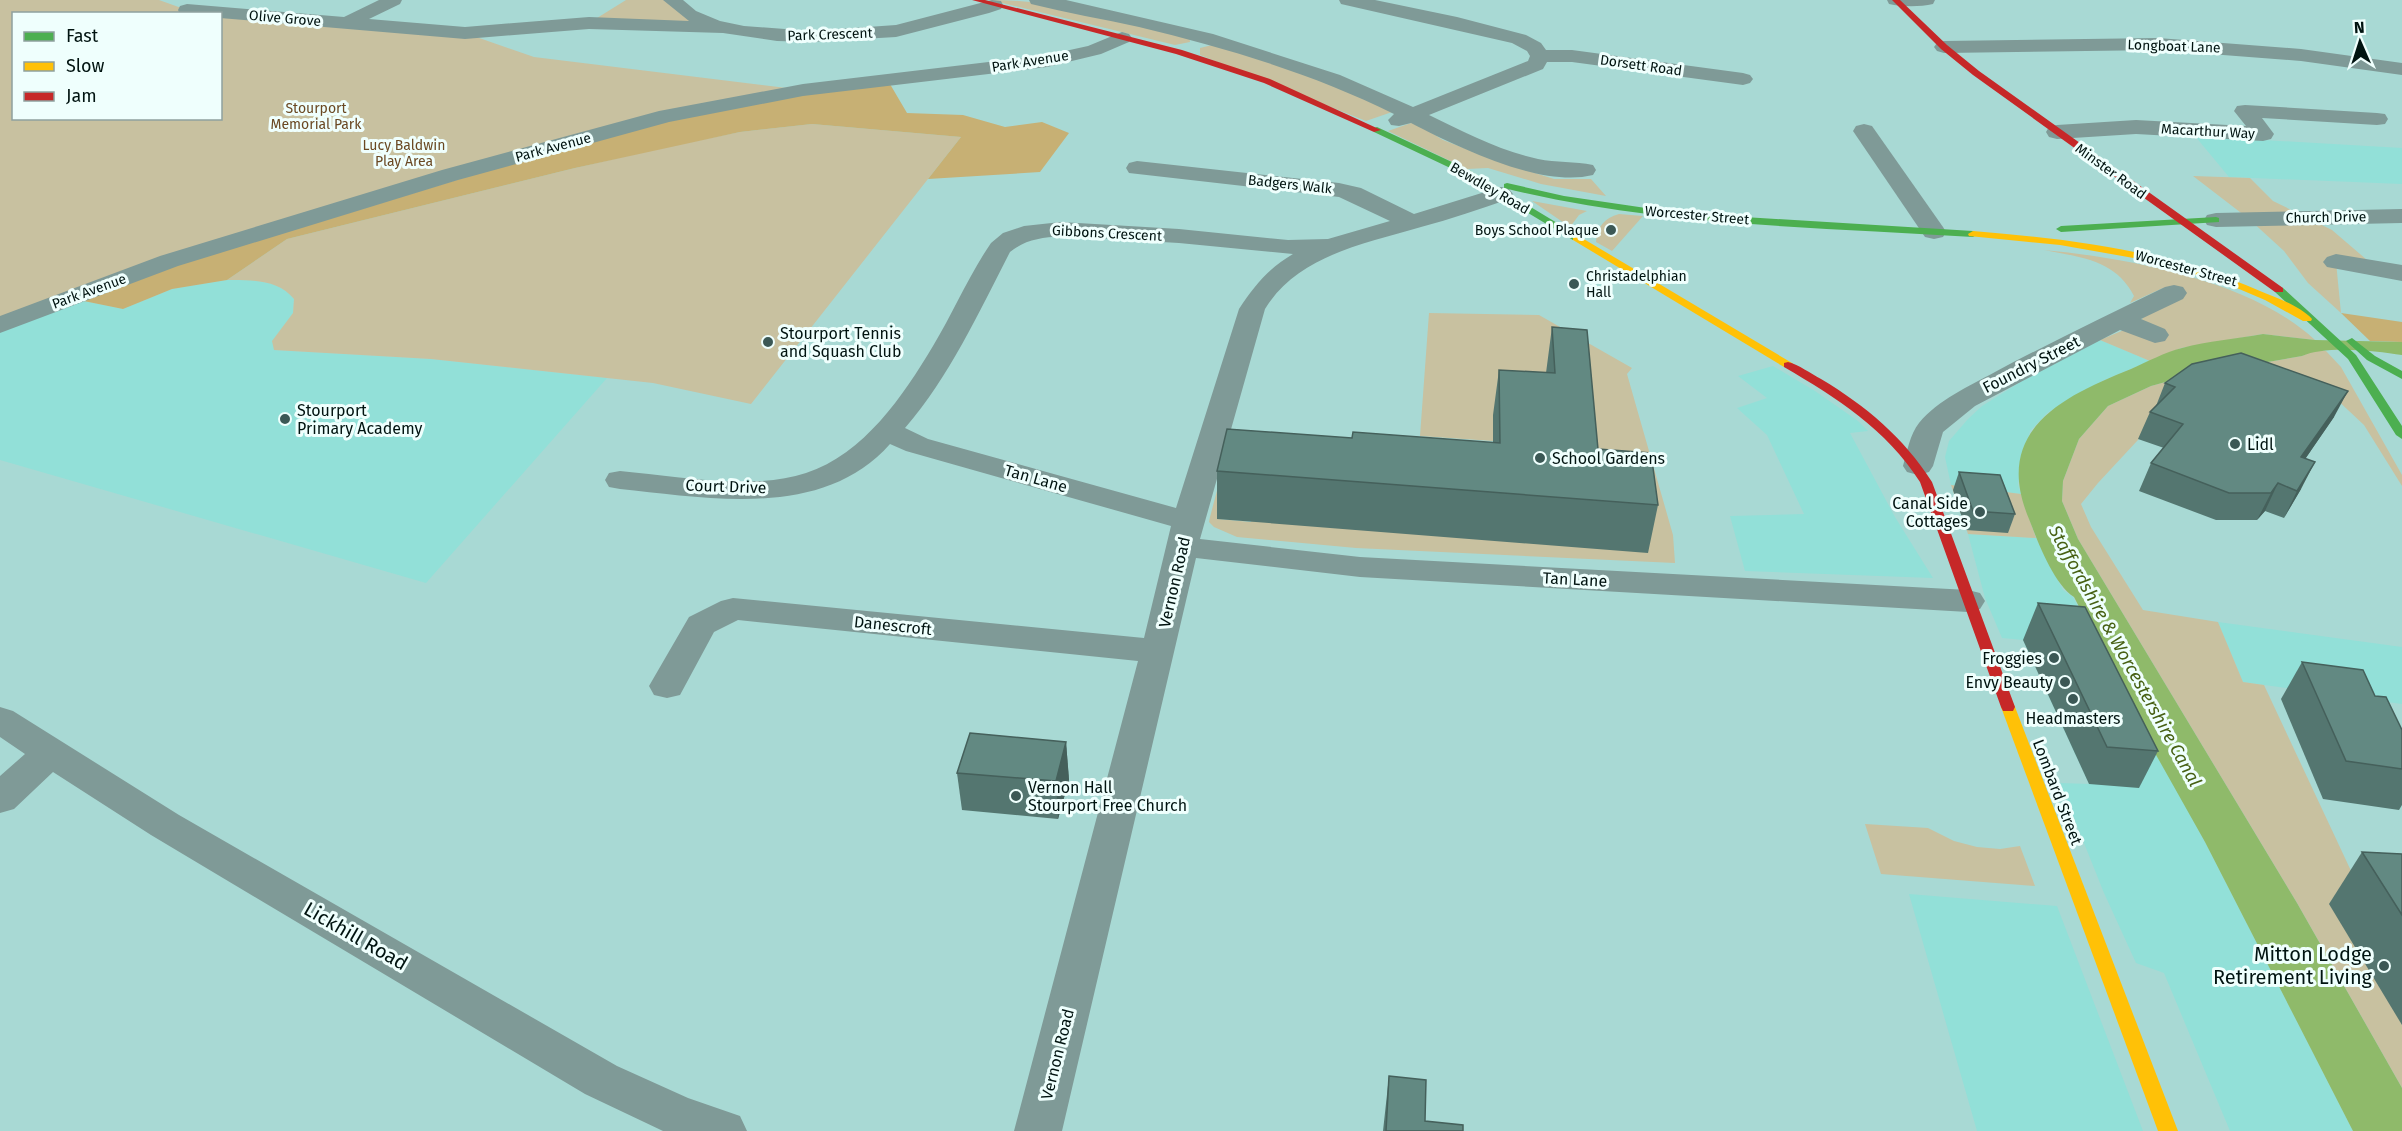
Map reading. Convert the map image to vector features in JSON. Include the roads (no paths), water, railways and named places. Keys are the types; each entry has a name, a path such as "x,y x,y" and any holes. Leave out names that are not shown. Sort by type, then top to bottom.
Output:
{"main road":[{"name":"Minster Road","path":"1896,0 1944,47 2072,127 2106,143"},
{"name":"Bewdley Road","path":"985,3 1179,52 1267,81 1466,171 1854,404 1888,431 1918,466"},
{"path":"1958,33 1991,60"},
{"name":"Minster Road","path":"2072,127 2181,221 2218,222 2287,296 2329,334"},
{"name":"Worcester Street","path":"1466,171 1522,190 1609,206 1703,216 2033,240 2156,258 2223,276 2266,294 2329,334"},
{"path":"1580,240 1588,222 1609,206"},
{"name":"Worcester Street","path":"1934,232 2034,230 2181,221 2218,222"},
{"name":"Worcester Street","path":"2033,240 2218,222"},
{"path":"2282,275 2371,358 2402,376"},
{"path":"2329,334 2352,357 2402,435"},
{"name":"Lombard Street","path":"1918,466 2168,1131"}],"street":[{"path":"347,23 393,0"},
{"name":"Park Crescent","path":"672,0 680,10 719,28 785,36 883,32 928,25 985,3"},
{"name":"Bewdley Road","path":"1038,0 1142,20 1208,38 1307,70 1412,115 1456,138 1521,162 1549,169 1585,170"},
{"path":"1348,0 1457,23 1519,39 1534,46 1540,56 1536,65 1375,128"},
{"path":"1896,0 1929,3"},
{"path":"589,23 617,6"},
{"name":"Olive Grove","path":"187,10 212,12"},
{"name":"Olive Grove","path":"222,13 465,33 589,23 719,28"},
{"name":"Park Avenue","path":"0,325 169,261 450,175 667,116 803,90 1047,61 1094,50 1122,38"},
{"path":"1179,52 1208,38"},
{"name":"Longboat Lane","path":"1944,47 2158,44 2279,53 2402,69"},
{"name":"Dorsett Road","path":"1540,56 1572,56 1743,79"},
{"name":"Macarthur Way","path":"2072,127 2136,127 2263,134 2245,111 2377,119"},
{"path":"2346,117 2370,143"},
{"path":"1864,131 1934,232"},
{"name":"Badgers Walk","path":"1137,168 1167,161 1339,190 1353,193 1412,222"},
{"path":"1258,296 1267,285 1326,246 1501,194"},
{"name":"Church Drive","path":"2218,222 2398,220"},
{"name":"Gibbons Crescent","path":"886,430 912,401 1000,248 1012,238 1033,231 1061,229 1288,247 1326,246"},
{"path":"1205,239 1228,245 1252,260 1260,270 1262,280 1258,296"},
{"path":"2336,262 2402,273"},
{"name":"Foundry Street","path":"1918,466 1929,430 1949,411 1982,389 2174,292"},
{"name":"Vernon Road","path":"1038,1131 1185,534 1258,296"},
{"path":"2120,320 2155,335"},
{"name":"Court Drive","path":"620,480 745,490 790,486 819,479 859,458 886,430"},
{"name":"Tan Lane","path":"886,430 916,445 1244,555 1360,567 1968,601"},
{"name":"Danescroft","path":"667,686 701,625 733,609 1158,651"},
{"name":"Lickhill Road","path":"0,720 165,825 601,1080 676,1114 723,1131"},
{"path":"0,799 49,753"}],"water":[{"name":"Staffordshire & Worcestershire Canal","path":"2263,334 2315,340 2402,342 2402,355 2365,351 2324,351 2187,376 2151,386 2108,406 2079,439 2063,481 2062,501 2078,539 2297,903 2402,1088 2402,1131 2353,1131 2205,842 2146,737 2074,597 2059,582 2047,561 2029,519 2020,488 2019,462 2027,440 2040,422 2058,406 2080,392 2169,352"}],"place":[{"name":"Boys School Plaque","path":"1611,230"},
{"name":"Christadelphian Hall","path":"1574,284"},
{"name":"Stourport Tennis and Squash Club","path":"768,342"},
{"name":"Stourport Primary Academy","path":"285,419"},
{"name":"Lidl","path":"2235,444"},
{"name":"School Gardens","path":"1540,458"},
{"name":"Canal Side Cottages","path":"1980,512"},
{"name":"Froggies","path":"2054,658"},
{"name":"Envy Beauty","path":"2065,682"},
{"name":"Headmasters","path":"2073,699"},
{"name":"Vernon Hall Stourport Free Church","path":"1016,796"},
{"name":"Mitton Lodge Retirement Living","path":"2384,966"}],"park label":[{"name":"Stourport Memorial Park","path":"316,116"},
{"name":"Lucy Baldwin Play Area","path":"404,154"}]}
